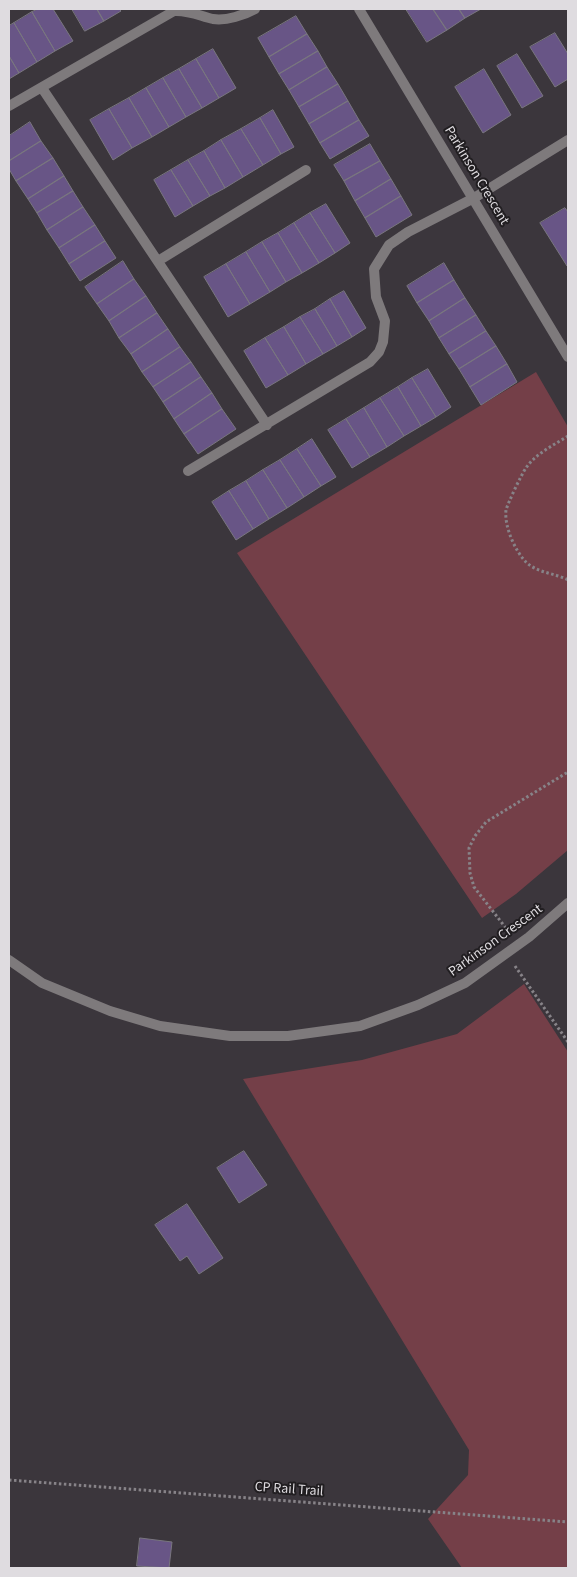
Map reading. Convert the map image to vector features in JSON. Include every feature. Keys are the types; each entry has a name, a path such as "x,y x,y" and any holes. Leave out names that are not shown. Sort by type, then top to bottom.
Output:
{"street":[{"path":"9,106 174,11 183,10 216,20 246,14 255,9"},
{"name":"Parkinson Crescent","path":"360,9 568,357"},
{"path":"42,88 267,425"},
{"path":"188,472 370,362 379,352 385,332 385,321 376,297 374,269 389,245 408,232 474,198 568,140"},
{"path":"158,261 306,170"},
{"name":"Parkinson Crescent","path":"9,960 42,983 110,1011 160,1026 230,1036 288,1036 360,1026 418,1005 465,983 518,944 568,903"}],"path":[{"path":"568,436 538,455 526,468 511,497 506,510 506,516 512,541 518,552 528,563 542,571 568,580"},
{"path":"518,944 474,887 470,873 470,848 475,836 486,822 568,772"},
{"path":"506,953 568,1042"},
{"name":"CP Rail Trail","path":"9,1480 568,1522"}],"shaded area":[{"path":"536,372 568,427 568,850 516,894 482,918 237,553"},
{"path":"524,984 568,1052 568,1568 462,1568 428,1519 468,1475 469,1450 243,1079 362,1060 457,1034"}],"building":[{"path":"38,9 53,9 73,41 55,51 32,12"},
{"path":"72,9 97,9 104,21 85,31"},
{"path":"97,9 119,9 121,11 104,21"},
{"path":"406,9 433,9 447,30 427,42"},
{"path":"433,9 459,9 465,18 447,30"},
{"path":"459,9 481,9 465,18"},
{"path":"32,12 55,51 37,62 14,23"},
{"path":"296,16 307,34 269,57 258,38"},
{"path":"14,23 37,62 19,73 9,56 9,26"},
{"path":"555,33 568,54 568,79 555,87 530,47"},
{"path":"307,34 318,51 279,74 269,57"},
{"path":"213,49 236,88 219,98 196,59"},
{"path":"318,51 327,67 289,90 279,74"},
{"path":"517,54 543,96 522,108 497,66"},
{"path":"9,56 19,73 9,79"},
{"path":"196,59 219,98 202,108 179,69"},
{"path":"327,67 338,84 299,107 289,90"},
{"path":"179,69 202,108 186,117 163,78"},
{"path":"484,69 511,115 483,133 455,87"},
{"path":"163,78 186,117 169,127 146,88"},
{"path":"338,84 348,101 309,124 299,107"},
{"path":"146,88 169,127 152,137 129,98"},
{"path":"129,98 152,137 132,148 109,109"},
{"path":"348,101 359,120 320,143 309,124"},
{"path":"109,109 132,148 113,160 90,120"},
{"path":"273,110 294,147 281,154 260,118"},
{"path":"260,118 281,154 263,165 241,129"},
{"path":"359,120 369,136 330,159 320,143"},
{"path":"30,122 41,141 9,161 9,136"},
{"path":"241,129 263,165 243,177 221,140"},
{"path":"221,140 243,177 225,188 204,151"},
{"path":"41,141 53,158 16,181 9,169 9,161"},
{"path":"370,144 380,161 344,181 334,165"},
{"path":"204,151 225,188 210,196 188,160"},
{"path":"53,158 64,176 28,199 16,181"},
{"path":"188,160 210,196 193,206 171,170"},
{"path":"380,161 391,179 355,201 344,181"},
{"path":"171,170 193,206 175,217 154,180"},
{"path":"64,176 73,191 37,213 28,199"},
{"path":"391,179 401,196 365,218 355,201"},
{"path":"73,191 83,207 47,230 37,213"},
{"path":"401,196 412,215 376,237 365,218"},
{"path":"326,204 350,243 335,253 310,213"},
{"path":"83,207 95,225 59,248 47,230"},
{"path":"565,208 568,212 567,266 540,223"},
{"path":"310,213 335,253 319,263 294,223"},
{"path":"294,223 319,263 302,273 278,233"},
{"path":"95,225 105,241 69,264 59,248"},
{"path":"278,233 302,273 286,282 262,242"},
{"path":"105,241 116,258 80,281 69,264"},
{"path":"262,242 286,282 270,292 246,252"},
{"path":"246,252 270,292 250,304 226,264"},
{"path":"123,261 134,279 97,304 85,287"},
{"path":"444,263 454,280 417,303 407,286"},
{"path":"226,264 250,304 228,317 204,277"},
{"path":"134,279 146,296 109,321 97,304"},
{"path":"454,280 465,298 429,321 417,303"},
{"path":"344,291 366,328 352,337 330,299"},
{"path":"146,296 157,313 119,338 109,321"},
{"path":"465,298 476,315 439,338 429,321"},
{"path":"330,299 352,337 337,346 315,309"},
{"path":"315,309 337,346 323,354 300,317"},
{"path":"157,313 168,329 131,354 119,338"},
{"path":"476,315 486,331 449,354 439,338"},
{"path":"300,317 323,354 306,364 284,327"},
{"path":"284,327 306,364 288,375 265,338"},
{"path":"168,329 180,347 142,372 131,354"},
{"path":"486,331 496,346 459,369 449,354"},
{"path":"265,338 288,375 266,388 244,351"},
{"path":"496,346 507,364 470,387 459,369"},
{"path":"180,347 191,362 153,387 142,372"},
{"path":"191,362 201,377 163,402 153,387"},
{"path":"507,364 517,382 481,405 470,387"},
{"path":"428,369 451,407 436,417 412,378"},
{"path":"201,377 212,393 174,419 163,402"},
{"path":"412,378 436,417 421,426 398,387"},
{"path":"398,387 421,426 404,436 380,398"},
{"path":"212,393 222,409 184,434 174,419"},
{"path":"380,398 404,436 387,447 364,408"},
{"path":"364,408 387,447 370,457 346,419"},
{"path":"222,409 236,429 198,454 184,434"},
{"path":"346,419 370,457 352,468 328,430"},
{"path":"312,439 336,477 321,486 297,449"},
{"path":"297,449 321,486 304,497 280,460"},
{"path":"280,460 304,497 287,508 263,470"},
{"path":"263,470 287,508 269,519 246,481"},
{"path":"246,481 269,519 253,529 229,491"},
{"path":"229,491 253,529 236,540 212,502"},
{"path":"244,1151 267,1185 239,1203 217,1168"},
{"path":"187,1204 223,1258 199,1274 187,1256 180,1261 155,1225"},
{"path":"140,1538 172,1542 169,1568 137,1566"}]}
